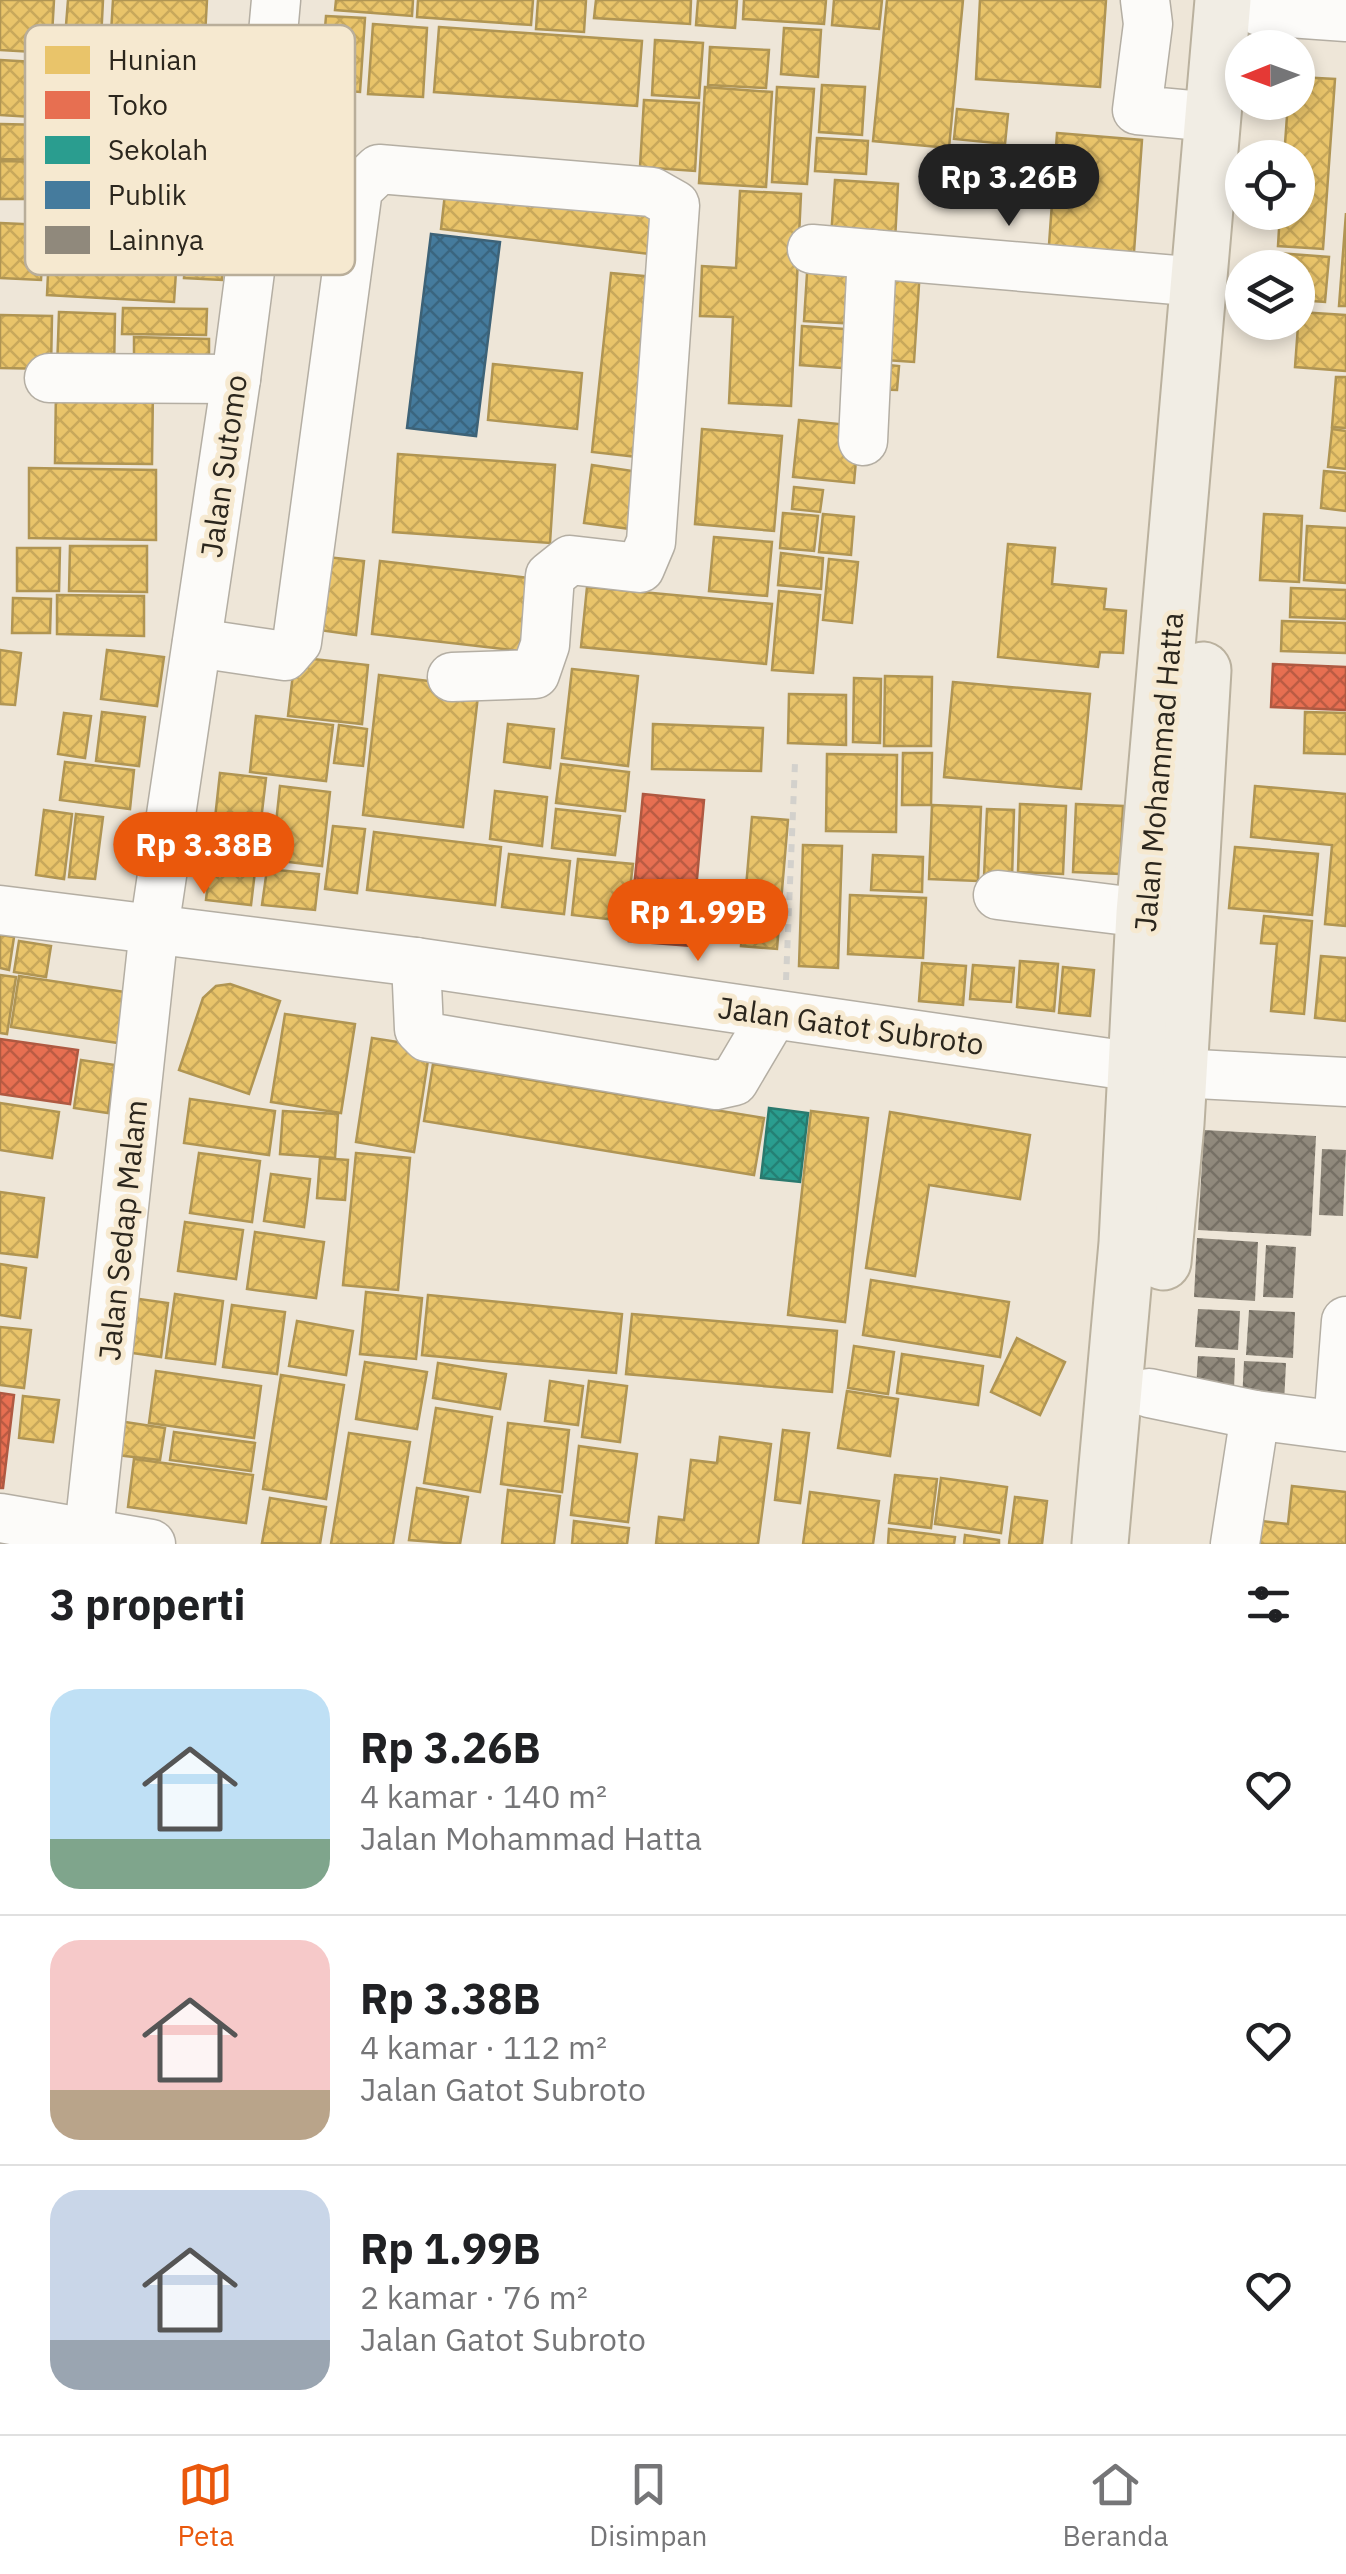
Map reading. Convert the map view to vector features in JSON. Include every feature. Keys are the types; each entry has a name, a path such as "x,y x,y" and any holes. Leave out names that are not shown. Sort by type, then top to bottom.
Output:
{"main road":[{"name":"Jalan Mohammad Hatta","path":"1137,1544 1150,1393 1158,1069 1144,913 1200,282 1236,126 1249,15"},
{"name":"Jalan Mohammad Hatta","path":"1100,1544 1158,1069 1212,542 1238,230"}],"street":[{"name":"Jalan Sutomo","path":"274,25 276,0"},
{"path":"1144,0 1148,24 1136,110 1236,126"},
{"path":"1249,15 1346,17"},
{"path":"355,212 358,190 379,170 652,192 675,205 651,542 640,568 570,560 550,576 545,645 535,674 452,677"},
{"path":"812,249 1200,282"},
{"path":"863,442 872,254"},
{"name":"Jalan Sutomo","path":"154,930 250,275"},
{"path":"198,642 285,656 297,642 347,275"},
{"path":"49,378 236,379"},
{"path":"998,894 1144,913"},
{"name":"Jalan Gatot Subroto","path":"0,910 416,962 1158,1069 1346,1082"},
{"name":"Jalan Sedap Malam","path":"89,1531 154,930"},
{"path":"416,962 419,1028 427,1038 716,1085 734,1081 779,1015"},
{"path":"1150,1393 1255,1415 1342,1426 1346,1321"},
{"path":"1235,1544 1255,1415"},
{"path":"0,1518 151,1544"}],"path":[{"path":"779,1015 795,764"}],"building: Hunian":[{"path":"0,0 54,0 53,25 25,25 25,51 0,50"},
{"path":"68,0 103,0 102,25 66,25"},
{"path":"113,0 207,0 206,25 111,25"},
{"path":"336,0 413,0 412,16 335,10"},
{"path":"418,0 533,0 531,25 417,17"},
{"path":"538,0 586,0 584,32 536,29"},
{"path":"596,0 691,0 690,24 594,18"},
{"path":"698,0 737,0 735,28 696,25"},
{"path":"744,0 826,0 824,24 743,19"},
{"path":"834,0 882,0 879,29 832,25"},
{"path":"887,0 963,0 949,148 873,141"},
{"path":"980,0 1106,0 1100,87 976,79"},
{"path":"326,16 365,18 360,92 355,92 355,25 325,25"},
{"path":"373,24 427,28 423,97 368,94"},
{"path":"439,27 642,41 637,106 434,92"},
{"path":"784,28 821,30 818,77 781,74"},
{"path":"655,40 703,43 699,98 652,95"},
{"path":"710,47 769,50 766,88 708,85"},
{"path":"0,60 25,61 25,117 0,115"},
{"path":"1315,78 1335,79 1323,249 1278,246 1279,230 1315,230 1315,140 1285,140 1287,120 1315,120"},
{"path":"822,85 865,87 862,135 819,132"},
{"path":"705,87 772,92 766,187 699,183"},
{"path":"777,87 814,89 807,184 772,182"},
{"path":"644,100 699,103 695,171 640,167"},
{"path":"957,109 1008,114 1005,144 954,139"},
{"path":"0,124 25,125 25,160 0,159"},
{"path":"1057,133 1142,140 1133,266 1048,259"},
{"path":"817,138 868,141 866,174 815,171"},
{"path":"0,161 25,162 25,199 0,199"},
{"path":"447,176 665,202 658,255 441,229"},
{"path":"835,180 898,184 895,241 831,237"},
{"path":"740,191 801,194 791,406 729,403 733,317 700,316 702,266 736,268"},
{"path":"1346,213 1346,306 1339,306"},
{"path":"0,223 25,224 25,275 41,275 41,280 0,278"},
{"path":"1315,256 1329,257 1325,302 1315,301"},
{"path":"808,258 861,261 857,324 804,321"},
{"path":"876,267 920,269 914,362 871,359"},
{"path":"611,273 665,278 647,458 592,452"},
{"path":"48,275 176,275 174,302 47,295"},
{"path":"184,275 222,275 222,280 184,278"},
{"path":"123,308 207,309 206,335 122,334"},
{"path":"59,312 115,314 114,371 57,370"},
{"path":"1315,313 1346,315 1346,371 1295,367 1297,340 1315,340"},
{"path":"0,315 52,316 51,369 0,368"},
{"path":"802,326 858,330 856,369 800,365"},
{"path":"134,337 209,339 209,370 134,368"},
{"path":"870,363 899,366 897,390 868,389"},
{"path":"493,364 582,373 577,429 488,420"},
{"path":"1336,377 1346,377 1346,428 1332,427"},
{"path":"56,387 153,388 152,464 55,463"},
{"path":"799,420 859,426 854,483 793,477"},
{"path":"702,429 782,436 774,531 695,524"},
{"path":"1332,429 1346,431 1346,469 1328,467"},
{"path":"398,454 555,465 550,543 393,532"},
{"path":"592,465 646,473 638,530 584,523"},
{"path":"29,468 156,470 156,540 29,538"},
{"path":"1324,471 1346,473 1346,511 1321,508"},
{"path":"794,487 823,490 820,512 792,509"},
{"path":"783,513 818,516 814,551 780,548"},
{"path":"823,514 854,517 851,555 819,552"},
{"path":"1264,514 1302,516 1299,582 1260,580"},
{"path":"1307,526 1346,528 1346,583 1304,580"},
{"path":"714,537 772,542 767,596 709,591"},
{"path":"1008,544 1055,548 1052,584 1106,589 1104,609 1126,611 1123,653 1100,652 1098,667 998,657"},
{"path":"70,546 147,546 147,592 69,591"},
{"path":"17,548 60,548 59,591 17,591"},
{"path":"781,553 823,558 821,589 778,585"},
{"path":"327,557 364,561 356,635 319,630"},
{"path":"829,559 858,562 852,623 823,620"},
{"path":"380,561 547,580 539,653 372,634"},
{"path":"587,587 772,604 766,664 581,647"},
{"path":"1291,588 1346,590 1346,619 1290,617"},
{"path":"779,591 820,595 813,673 772,670"},
{"path":"57,595 144,596 144,636 57,634"},
{"path":"13,598 51,599 50,633 12,633"},
{"path":"1282,621 1346,623 1346,653 1281,651"},
{"path":"0,650 21,653 15,705 0,704"},
{"path":"107,650 164,657 157,706 101,699"},
{"path":"295,657 368,665 362,724 288,716"},
{"path":"572,669 638,676 628,766 562,758"},
{"path":"379,675 479,687 463,827 363,815"},
{"path":"885,676 932,677 931,746 884,746"},
{"path":"854,678 881,679 880,743 853,742"},
{"path":"953,682 1090,694 1081,789 944,777"},
{"path":"789,694 846,695 846,745 788,743"},
{"path":"102,712 145,717 139,766 96,761"},
{"path":"1305,712 1346,713 1346,754 1304,753"},
{"path":"64,713 91,716 85,758 58,754"},
{"path":"256,716 333,725 326,781 250,772"},
{"path":"508,724 554,729 550,768 504,762"},
{"path":"653,724 763,728 761,771 652,769"},
{"path":"339,725 367,729 363,766 334,763"},
{"path":"903,753 932,753 931,805 902,805"},
{"path":"827,754 897,755 896,832 826,831"},
{"path":"65,762 134,770 130,809 60,800"},
{"path":"561,764 629,772 625,811 556,803"},
{"path":"220,773 266,778 251,905 206,900"},
{"path":"280,786 330,792 322,866 272,860"},
{"path":"1255,786 1346,794 1346,926 1325,924 1332,845 1251,837"},
{"path":"495,791 547,797 542,846 490,839"},
{"path":"1020,804 1066,806 1063,874 1018,872"},
{"path":"1076,804 1123,806 1120,874 1073,872"},
{"path":"932,805 981,807 978,881 929,879"},
{"path":"556,809 620,816 615,855 552,848"},
{"path":"987,809 1014,810 1012,878 984,877"},
{"path":"44,810 72,814 64,879 36,875"},
{"path":"76,814 103,817 95,879 69,877"},
{"path":"752,817 788,820 777,949 741,946"},
{"path":"333,826 365,829 357,893 325,889"},
{"path":"374,832 501,847 495,905 367,890"},
{"path":"803,845 842,846 838,968 799,966"},
{"path":"1235,847 1318,854 1312,915 1229,908"},
{"path":"509,854 570,861 564,914 502,907"},
{"path":"873,855 923,857 922,892 871,890"},
{"path":"578,859 633,864 626,921 572,915"},
{"path":"267,869 319,874 315,910 262,905"},
{"path":"850,895 926,898 923,958 848,954"},
{"path":"1264,916 1312,921 1304,1014 1271,1011 1277,944 1261,943"},
{"path":"0,935 14,937 9,970 0,968"},
{"path":"19,941 51,946 46,977 14,972"},
{"path":"1321,956 1346,958 1346,1021 1315,1018"},
{"path":"1020,961 1058,964 1054,1011 1017,1007"},
{"path":"922,963 966,966 963,1005 919,1001"},
{"path":"973,965 1014,968 1011,1002 970,999"},
{"path":"1063,967 1094,970 1090,1016 1059,1013"},
{"path":"0,975 16,977 7,1034 0,1033"},
{"path":"19,976 125,992 118,1043 11,1027"},
{"path":"230,984 280,1001 249,1094 179,1070 203,998 216,986"},
{"path":"285,1014 355,1024 341,1113 271,1102"},
{"path":"372,1038 430,1047 414,1152 356,1142"},
{"path":"81,1060 115,1065 108,1113 74,1108"},
{"path":"433,1064 764,1118 754,1175 424,1121"},
{"path":"190,1099 275,1111 269,1155 184,1143"},
{"path":"0,1103 59,1112 52,1158 0,1150"},
{"path":"283,1111 338,1114 335,1158 280,1154"},
{"path":"811,1111 868,1118 845,1322 788,1315"},
{"path":"890,1112 1030,1135 1020,1199 929,1185 915,1276 866,1268"},
{"path":"199,1153 260,1161 252,1222 190,1213"},
{"path":"356,1153 410,1158 398,1290 343,1285"},
{"path":"320,1158 348,1160 345,1200 317,1198"},
{"path":"271,1174 310,1179 304,1227 264,1221"},
{"path":"0,1192 44,1198 37,1257 0,1253"},
{"path":"185,1222 243,1230 236,1279 178,1271"},
{"path":"255,1232 324,1242 316,1298 247,1289"},
{"path":"0,1264 26,1268 20,1318 0,1315"},
{"path":"871,1280 1009,1302 1000,1357 863,1335"},
{"path":"366,1292 422,1298 416,1359 360,1354"},
{"path":"175,1294 223,1301 215,1364 166,1358"},
{"path":"428,1295 622,1314 616,1373 422,1355"},
{"path":"132,1298 168,1303 161,1357 125,1352"},
{"path":"232,1305 285,1312 277,1374 223,1367"},
{"path":"632,1314 837,1331 832,1392 626,1374"},
{"path":"297,1321 353,1331 346,1375 289,1366"},
{"path":"0,1327 31,1330 24,1388 0,1385"},
{"path":"1017,1338 1065,1362 1040,1415 991,1392"},
{"path":"854,1346 894,1352 888,1394 848,1388"},
{"path":"902,1354 983,1366 978,1405 897,1393"},
{"path":"365,1362 427,1372 417,1429 356,1419"},
{"path":"438,1363 506,1374 500,1409 433,1398"},
{"path":"156,1371 261,1386 254,1438 149,1423"},
{"path":"281,1375 344,1385 326,1499 263,1489"},
{"path":"550,1381 583,1386 578,1425 545,1421"},
{"path":"589,1381 627,1386 620,1442 582,1437"},
{"path":"847,1391 898,1399 890,1456 838,1448"},
{"path":"23,1396 59,1400 53,1442 19,1438"},
{"path":"436,1408 492,1417 480,1492 424,1483"},
{"path":"112,1420 165,1428 160,1460 107,1454"},
{"path":"508,1423 569,1430 562,1492 501,1484"},
{"path":"783,1430 809,1433 800,1503 775,1500"},
{"path":"174,1432 255,1443 251,1471 170,1460"},
{"path":"349,1433 410,1442 393,1544 331,1544"},
{"path":"720,1437 771,1444 758,1544 656,1544 659,1517 684,1520 691,1460 717,1463"},
{"path":"579,1446 637,1454 628,1522 571,1515"},
{"path":"134,1459 253,1475 246,1523 128,1507"},
{"path":"895,1475 937,1479 931,1528 889,1523"},
{"path":"941,1478 1007,1487 1001,1533 935,1524"},
{"path":"1292,1486 1346,1492 1346,1544 1250,1544 1253,1520 1288,1524"},
{"path":"417,1488 468,1497 460,1544 409,1540"},
{"path":"508,1490 560,1496 554,1544 502,1544"},
{"path":"810,1492 879,1501 873,1544 803,1544"},
{"path":"1015,1497 1047,1501 1042,1544 1009,1544"},
{"path":"270,1498 326,1507 320,1544 262,1543"},
{"path":"574,1521 629,1528 627,1544 572,1544"},
{"path":"889,1529 955,1537 954,1544 888,1544"},
{"path":"965,1535 999,1540 999,1544 964,1544"}],"building: Toko":[{"path":"1273,664 1346,667 1346,710 1271,707"},
{"path":"643,794 704,800 691,946 629,941"},
{"path":"0,1039 78,1050 70,1104 0,1094"},
{"path":"0,1393 14,1395 3,1488 0,1488"}],"building: Sekolah":[{"path":"769,1108 808,1113 800,1182 761,1178"}],"building: Publik":[{"path":"431,234 500,242 476,436 407,428"}],"building: Lainnya":[{"path":"1204,1130 1316,1136 1311,1236 1198,1230"},
{"path":"1322,1149 1346,1150 1343,1216 1319,1215"},
{"path":"1197,1238 1258,1242 1255,1301 1194,1297"},
{"path":"1266,1245 1296,1247 1293,1298 1263,1297"},
{"path":"1198,1309 1240,1311 1238,1350 1195,1347"},
{"path":"1249,1310 1295,1312 1293,1358 1246,1355"},
{"path":"1198,1356 1235,1358 1234,1391 1196,1389"},
{"path":"1244,1361 1286,1363 1284,1403 1242,1401"}]}
